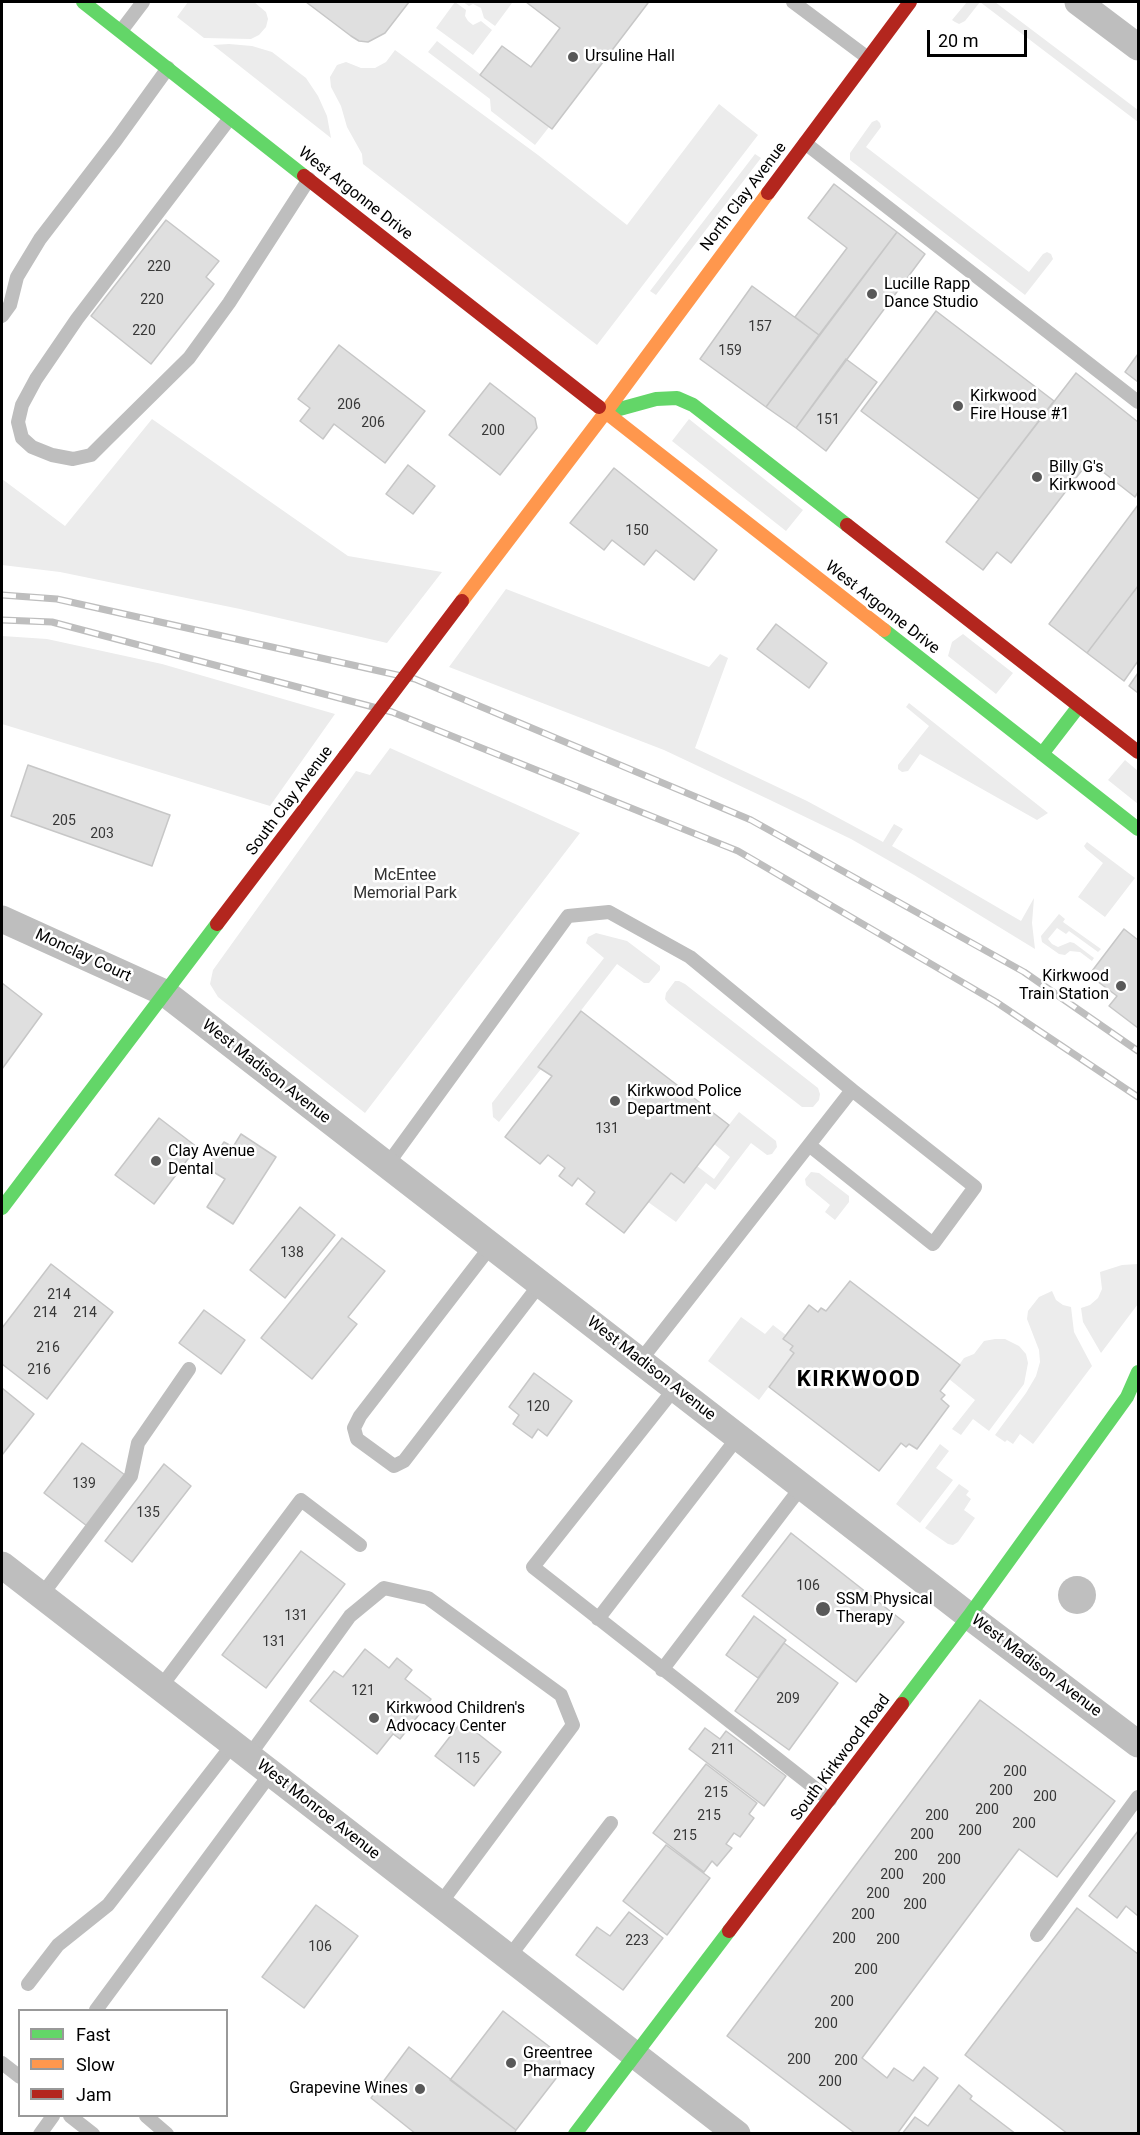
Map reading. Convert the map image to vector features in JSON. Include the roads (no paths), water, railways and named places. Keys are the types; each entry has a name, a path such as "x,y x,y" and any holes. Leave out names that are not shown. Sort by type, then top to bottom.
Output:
{"street":[{"name":"West Argonne Drive","path":"83,2 1138,829"},
{"name":"North Clay Avenue","path":"605,413 910,2"},
{"path":"1093,6 1138,48"},
{"path":"605,413 656,399 677,398 693,405 1138,752"},
{"name":"South Clay Avenue","path":"2,1208 605,413"},
{"path":"1042,754 1079,706"},
{"name":"Monclay Court","path":"2,919 165,993"},
{"name":"West Madison Avenue","path":"165,993 969,1616 1138,1744"},
{"name":"South Kirkwood Road","path":"575,2133 969,1616 1133,1393 1138,1372"},
{"name":"West Monroe Avenue","path":"2,1565 737,2133"}],"lane":[{"path":"121,31 143,2"},
{"path":"794,2 868,58"},
{"path":"2,316 9,305 17,277 40,239 168,68"},
{"path":"230,118 77,319 36,379 22,405 18,422 22,438 32,447 52,455 73,459 91,455 189,358 229,303 309,179"},
{"path":"805,143 1138,402"},
{"path":"387,1165 568,916 609,912 690,957 975,1187 933,1244 810,1144"},
{"path":"640,1361 852,1090"},
{"path":"491,1246 360,1416 354,1428 357,1439 394,1466 404,1461 540,1284"},
{"path":"41,1596 131,1476 138,1443 189,1369"},
{"path":"675,1388 532,1567 830,1800"},
{"path":"598,1620 738,1437"},
{"path":"662,1670 802,1486"},
{"path":"160,1688 302,1500 360,1545"},
{"path":"28,1984 58,1945 108,1905 241,1750 350,1616 384,1588 428,1598 561,1695 573,1725 440,1904"},
{"path":"97,2009 271,1773"},
{"path":"1037,1935 1138,1797"},
{"path":"509,1957 611,1823"},
{"path":"2,2063 18,2075"},
{"path":"40,2133 52,2117"},
{"path":"72,2117 93,2133"},
{"path":"148,2117 167,2133"}],"railway":[{"path":"2,595 57,599 415,679 751,820 1024,972 1138,1051"},
{"path":"2,620 52,622 392,712 738,851 996,1002 1138,1097"}],"place":[{"name":"Ursuline Hall","path":"573,57"},
{"name":"Lucille Rapp Dance Studio","path":"872,294"},
{"name":"Kirkwood Fire House #1","path":"958,406"},
{"name":"Billy G's Kirkwood","path":"1037,477"},
{"name":"Kirkwood Train Station","path":"1121,986"},
{"name":"Kirkwood Police Department","path":"615,1101"},
{"name":"Clay Avenue Dental","path":"156,1161"},
{"name":"SSM Physical Therapy","path":"823,1609"},
{"name":"Kirkwood Children's Advocacy Center","path":"374,1718"},
{"name":"Greentree Pharmacy","path":"511,2063"},
{"name":"Grapevine Wines","path":"420,2089"}],"district":[{"name":"KIRKWOOD","path":"859,1380"}],"park label":[{"name":"McEntee Memorial Park","path":"405,885"}]}
